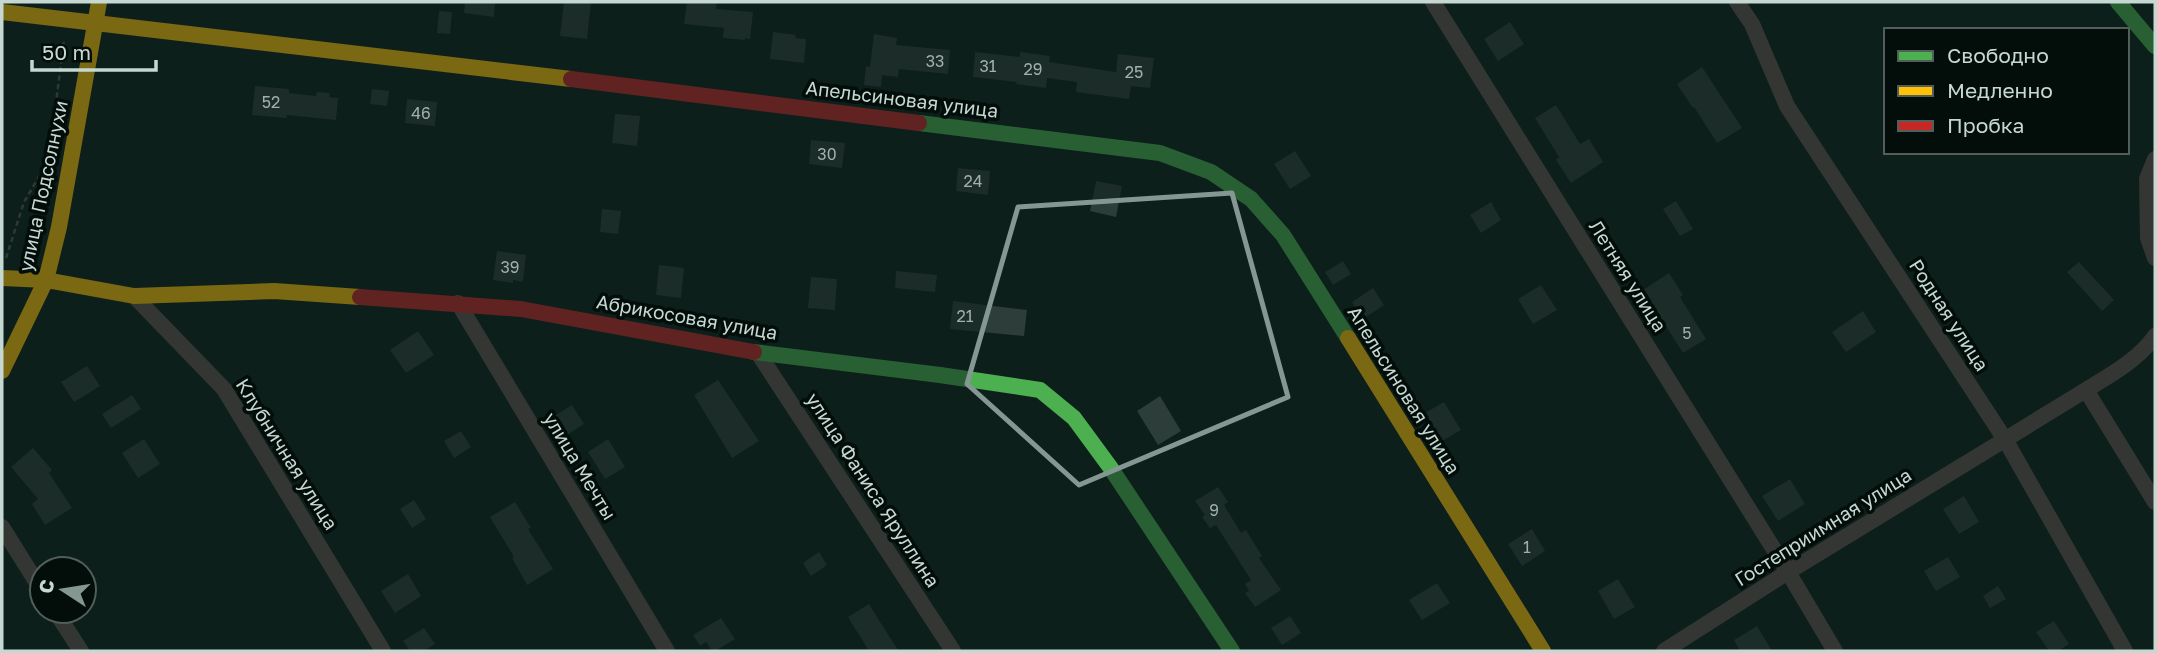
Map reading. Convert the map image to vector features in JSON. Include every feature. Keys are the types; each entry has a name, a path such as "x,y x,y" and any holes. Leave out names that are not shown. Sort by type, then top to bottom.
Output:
{"street":[{"name":"улица Подсолнухи","path":"2,371 47,280 99,2"},
{"name":"Летняя улица","path":"1433,2 1835,651"},
{"name":"Родная улица","path":"1737,2 1752,24 1787,106 2006,441 2125,651"},
{"path":"2144,2 2123,8 2154,44"},
{"name":"Апельсиновая улица","path":"2,12 1160,153 1211,172 1251,199 1283,236 1543,651"},
{"path":"2155,159 2147,179 2148,238 2155,258"},
{"name":"Абрикосовая улица","path":"2,278 47,280 134,296 274,291 521,309 758,353 1040,390 1074,418 1110,467 1231,651"},
{"name":"Клубничная улица","path":"134,296 224,389 383,651"},
{"name":"улица Мечты","path":"458,303 667,651"},
{"name":"Гостеприимная улица","path":"1664,651 2121,368 2155,337"},
{"name":"улица Фаниса Яруллина","path":"758,353 953,651"},
{"path":"2086,390 2155,502"},
{"path":"2,527 28,569"},
{"path":"64,625 81,651"}],"path":[{"path":"5,260 24,202 44,168 53,126 66,19"}],"highlighted area":[{"path":"1232,193 1288,397 1079,485 967,384 1018,207"}],"building":[{"path":"465,2 495,2 494,17 464,13"},
{"path":"564,2 591,2 587,39 560,36"},
{"path":"687,2 717,2 716,9 753,12 750,39 723,38 724,28 684,24"},
{"path":"439,11 452,12 450,34 437,33"},
{"path":"1510,22 1524,44 1498,61 1484,39"},
{"path":"773,32 806,39 804,63 770,59"},
{"path":"874,34 897,38 896,45 950,50 948,74 899,69 898,77 882,75 881,87 864,85 866,66 870,67"},
{"path":"975,52 1020,57 1020,52 1050,56 1049,62 1116,72 1118,54 1154,58 1150,88 1131,86 1129,99 1076,92 1077,82 1047,78 1046,88 973,77"},
{"path":"1702,67 1742,128 1717,143 1677,84"},
{"path":"255,86 289,89 289,93 316,96 317,92 330,93 329,97 338,98 336,120 252,115"},
{"path":"372,89 389,91 387,106 370,104"},
{"path":"407,99 437,102 435,126 405,123"},
{"path":"1556,105 1580,144 1589,139 1603,162 1571,183 1535,118"},
{"path":"615,114 640,116 637,146 612,143"},
{"path":"811,140 845,143 842,168 809,164"},
{"path":"1295,151 1311,176 1290,189 1274,164"},
{"path":"958,168 990,171 988,195 956,191"},
{"path":"1096,181 1122,186 1116,217 1090,211"},
{"path":"1676,201 1693,229 1680,236 1663,209"},
{"path":"1491,202 1501,220 1481,233 1470,215"},
{"path":"602,209 621,211 618,234 600,232"},
{"path":"497,251 526,255 523,282 493,280"},
{"path":"1343,261 1351,274 1333,285 1325,272"},
{"path":"2079,262 2114,300 2102,311 2067,272"},
{"path":"659,265 684,268 681,298 656,295"},
{"path":"896,271 937,275 935,292 895,288"},
{"path":"1669,273 1683,295 1680,297 1706,339 1683,353 1643,290"},
{"path":"811,277 837,279 835,310 808,308"},
{"path":"1541,285 1557,310 1533,324 1518,299"},
{"path":"1373,288 1384,305 1363,319 1352,302"},
{"path":"953,301 1027,310 1024,336 950,329"},
{"path":"1863,311 1876,332 1846,352 1832,332"},
{"path":"418,331 434,355 406,373 390,350"},
{"path":"87,366 100,386 74,402 61,382"},
{"path":"718,380 759,441 732,458 694,395"},
{"path":"132,395 141,409 111,428 102,414"},
{"path":"1160,396 1181,431 1158,445 1137,411"},
{"path":"1444,402 1461,430 1442,441 1425,413"},
{"path":"572,405 584,424 565,436 553,417"},
{"path":"461,431 471,447 454,458 444,441"},
{"path":"144,439 160,464 138,478 122,453"},
{"path":"608,439 625,467 605,479 588,452"},
{"path":"33,448 52,470 49,473 72,508 45,525 32,504 38,499 11,467"},
{"path":"1790,479 1805,504 1778,521 1762,496"},
{"path":"1218,487 1228,502 1224,505 1241,533 1246,530 1262,556 1259,558 1281,590 1255,607 1245,593 1249,591 1245,584 1251,580 1216,525 1210,528 1202,517 1205,515 1195,501"},
{"path":"1964,496 1979,522 1959,534 1943,509"},
{"path":"414,500 426,519 412,528 400,509"},
{"path":"515,502 553,569 527,585 490,517"},
{"path":"1532,529 1545,551 1522,566 1508,544"},
{"path":"819,552 827,565 811,576 803,563"},
{"path":"1948,557 1960,577 1936,591 1924,571"},
{"path":"408,574 421,596 395,613 381,591"},
{"path":"1618,579 1635,607 1614,619 1598,591"},
{"path":"1437,583 1450,603 1422,620 1409,600"},
{"path":"1998,586 2006,599 1990,608 1983,596"},
{"path":"869,604 899,651 869,651 848,617"},
{"path":"1290,616 1301,633 1282,645 1271,628"},
{"path":"721,618 735,639 715,651 712,651 706,642 700,646 693,635"},
{"path":"2054,621 2069,644 2058,651 2049,651 2036,632"},
{"path":"1757,626 1772,651 1740,651 1734,640"},
{"path":"424,628 435,644 424,651 410,651 403,641"}],"traffic: fast":[{"path":"2118,2 2155,46"},
{"path":"919,123 1160,153 1211,172 1251,199 1283,235 1348,338"},
{"path":"754,352 1040,390 1074,418 1110,467 1232,651"}],"traffic: slow":[{"path":"2,371 46,280 59,227 99,2"},
{"path":"2,12 571,79"},
{"path":"2,278 46,280 134,296 274,291 360,297"},
{"path":"1348,338 1543,651"}],"traffic: jam":[{"path":"571,79 919,123"},
{"path":"360,297 521,309 754,352"}]}
